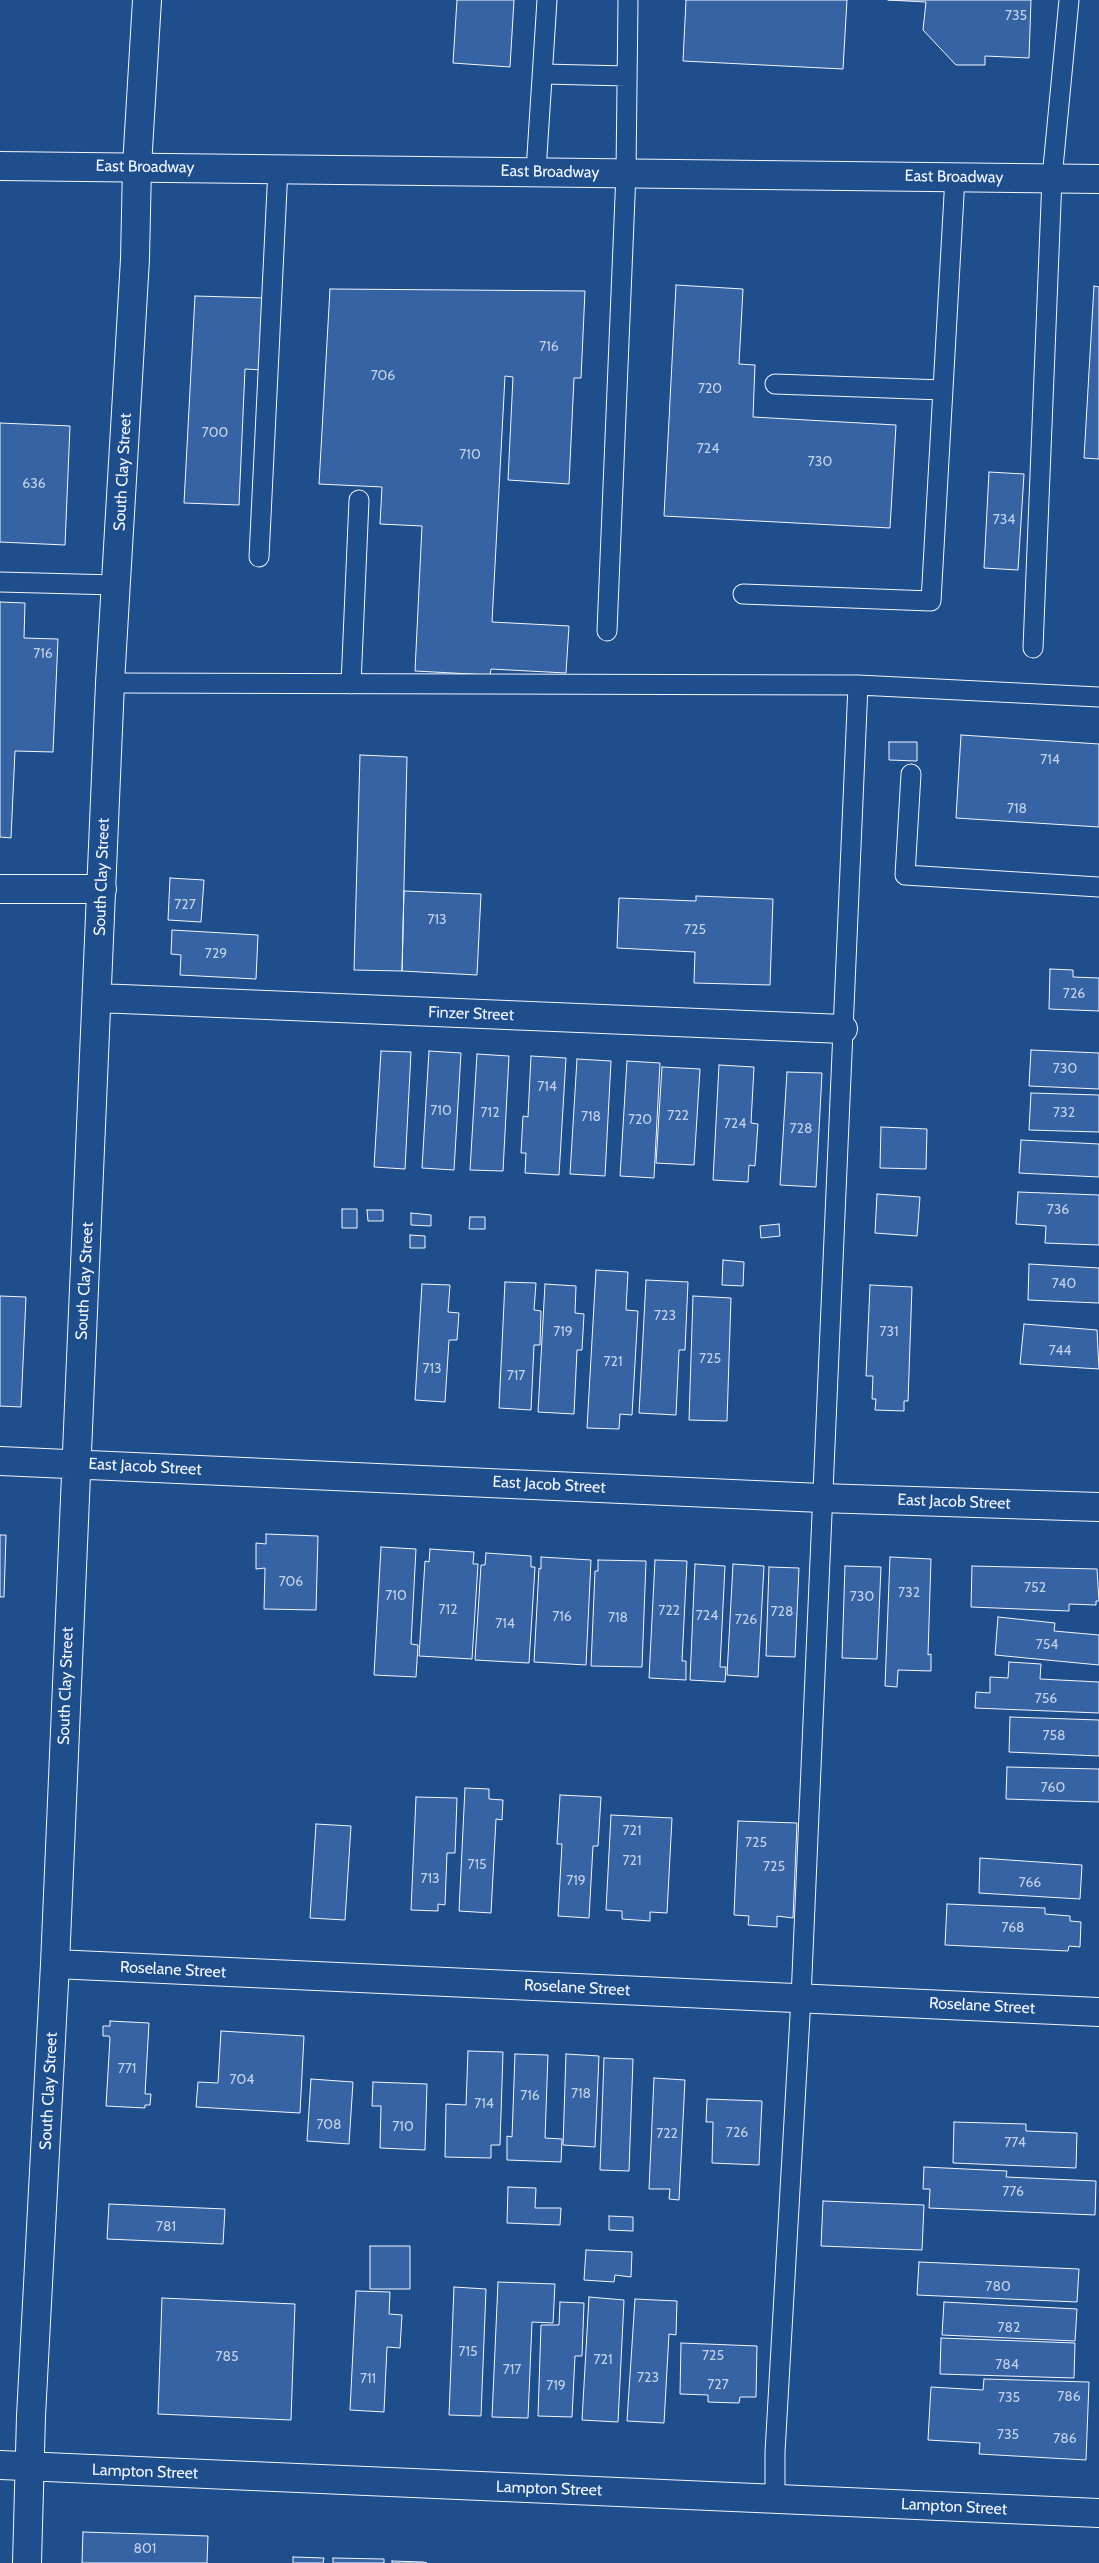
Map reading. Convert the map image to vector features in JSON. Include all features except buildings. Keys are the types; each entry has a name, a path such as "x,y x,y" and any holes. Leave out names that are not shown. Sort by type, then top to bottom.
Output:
{"street":[{"name":"South Clay Street","path":"27,2563 30,2466 55,1964 75,1464 98,998 110,683 135,259 137,166 147,0"},
{"name":"East Broadway","path":"0,166 137,166 1099,179"},
{"path":"0,889 102,889"},
{"name":"Finzer Street","path":"98,998 843,1029"},
{"name":"East Jacob Street","path":"0,1461 821,1498 1099,1507"},
{"name":"Roselane Street","path":"55,1964 1099,2012"},
{"name":"Lampton Street","path":"0,2465 1099,2513"}],"lane":[{"path":"536,171 547,0"},
{"path":"607,632 626,172 628,0"},
{"path":"1033,648 1052,178 1069,0"},
{"path":"543,74 627,76"},
{"path":"259,557 278,168"},
{"path":"743,594 931,601 955,177"},
{"path":"775,384 943,390"},
{"path":"351,684 359,500"},
{"path":"0,582 116,585"},
{"path":"110,683 858,685 1099,697"},
{"path":"775,2499 775,2452 801,1998 821,1498 858,685"},
{"path":"911,774 905,875 1099,887"}]}
